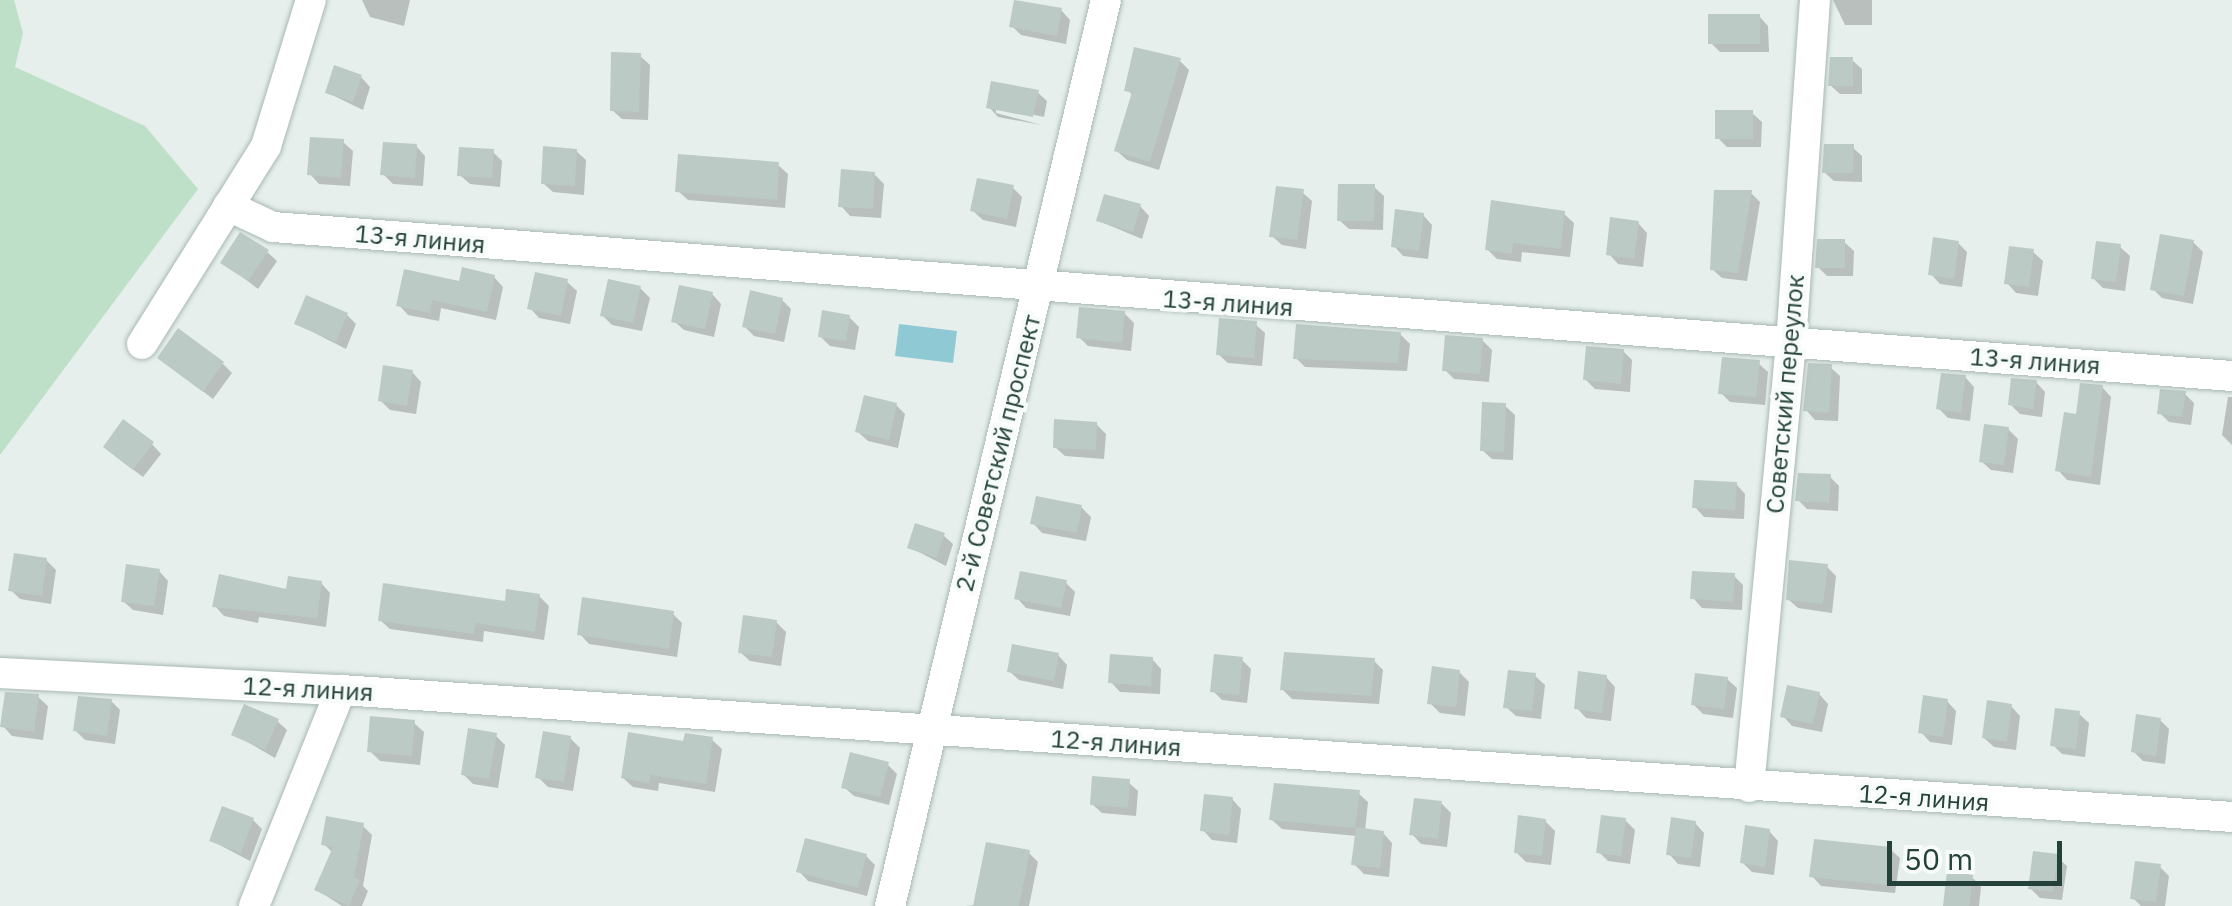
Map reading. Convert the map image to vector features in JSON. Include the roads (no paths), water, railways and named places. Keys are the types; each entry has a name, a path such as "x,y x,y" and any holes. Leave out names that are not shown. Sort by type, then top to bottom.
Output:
{"street":[{"path":"142,344 266,146 311,0"},
{"name":"2-й Советский проспект","path":"890,906 1106,0"},
{"name":"Советский переулок","path":"1749,787 1792,344 1814,0"},
{"name":"13-я линия","path":"228,206 273,227 1037,290 2232,376"},
{"name":"12-я линия","path":"0,673 341,690 2232,818"},
{"path":"254,906 341,690"}],"water":[{"path":"899,324 957,331 953,363 895,356"}]}
